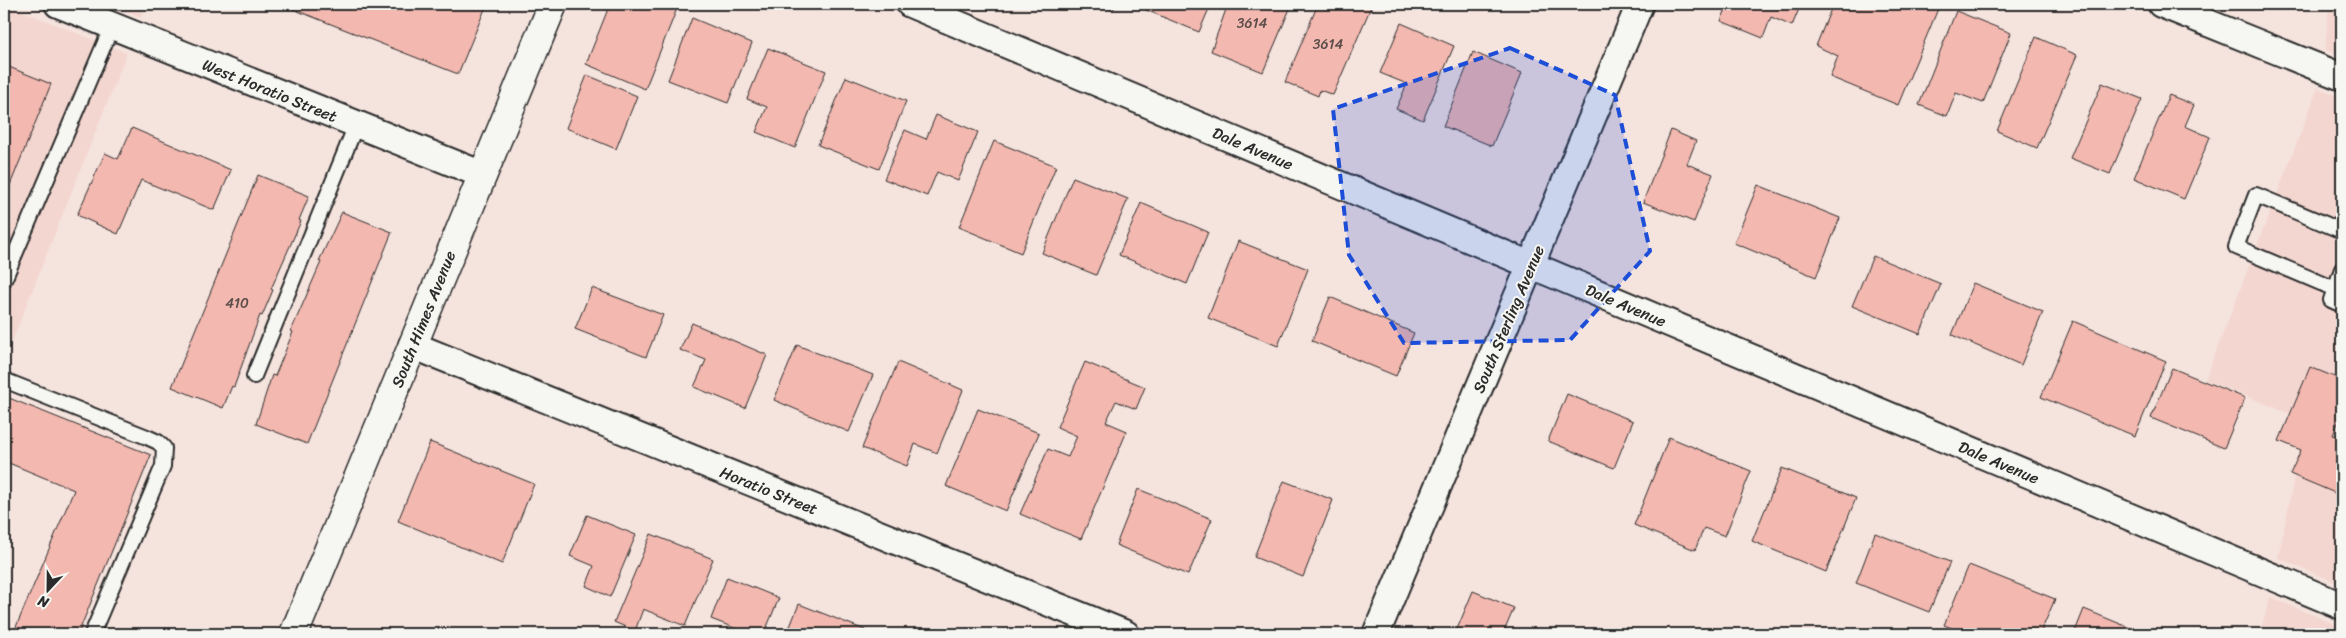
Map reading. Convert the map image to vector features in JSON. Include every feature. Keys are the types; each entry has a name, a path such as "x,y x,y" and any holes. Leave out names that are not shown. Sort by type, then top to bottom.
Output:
{"street":[{"name":"West Horatio Street","path":"58,4 483,175"},
{"name":"South Himes Avenue","path":"294,634 553,4"},
{"name":"Dale Avenue","path":"910,4 2342,606"},
{"name":"South Sterling Avenue","path":"1376,634 1640,4"},
{"path":"2161,4 2342,77"},
{"name":"Horatio Street","path":"412,345 1126,634"}],"lane":[{"path":"4,280 112,26"},
{"path":"254,376 356,125"},
{"path":"2335,289 2236,247 2256,195 2342,231"},
{"path":"2342,270 2330,300 2342,305"},
{"path":"4,380 147,437 158,442 164,448 163,466 92,634"}],"highlighted area":[{"path":"1510,48 1615,95 1650,251 1570,340 1404,343 1349,255 1333,109"}],"shaded area":[{"path":"4,4 127,53 8,351 4,349"},
{"path":"110,4 146,4 141,17"},
{"path":"2329,4 2342,4 2342,56 2325,50"},
{"path":"2318,88 2342,98 2342,585 2278,558 2306,420 2205,380"},
{"path":"2270,597 2342,627 2342,634 2260,634"}],"building":[{"path":"280,4 487,4 458,74"},
{"path":"610,4 672,4 678,6 645,89 586,64"},
{"path":"1098,4 1116,4 1113,10"},
{"path":"1148,4 1211,4 1199,32 1146,10"},
{"path":"1228,4 1292,4 1263,72 1211,51"},
{"path":"1318,4 1364,4 1371,7 1333,95 1320,90 1318,96 1285,82"},
{"path":"1728,4 1801,4 1792,26 1771,17 1763,38 1721,21"},
{"path":"1833,4 1940,4 1898,105 1830,77 1838,56 1816,46"},
{"path":"1956,11 2011,33 1983,103 1956,93 1947,116 1919,105"},
{"path":"692,18 752,43 728,103 668,80"},
{"path":"1401,23 1454,46 1423,120 1396,109 1407,84 1380,73"},
{"path":"2036,37 2077,55 2037,148 1997,131"},
{"path":"768,48 826,71 795,148 756,132 767,107 747,99"},
{"path":"1473,52 1522,73 1492,146 1443,126"},
{"path":"4,65 51,84 4,200"},
{"path":"587,75 637,96 616,149 566,128"},
{"path":"846,77 906,101 879,169 818,145"},
{"path":"2102,83 2142,99 2110,174 2070,158"},
{"path":"2169,95 2194,105 2185,126 2210,137 2184,199 2134,178"},
{"path":"936,115 978,132 958,181 937,172 927,196 884,179 905,130 926,139"},
{"path":"132,128 231,170 214,210 141,180 118,234 77,215 105,153 118,159"},
{"path":"1671,130 1696,141 1687,164 1713,174 1694,222 1643,202"},
{"path":"994,141 1056,166 1021,253 959,227"},
{"path":"258,175 309,196 299,220 301,221 271,289 273,290 262,316 260,315 234,387 232,386 223,408 172,387"},
{"path":"1073,177 1128,199 1096,275 1042,253"},
{"path":"1758,185 1840,218 1816,277 1734,243"},
{"path":"1141,203 1208,232 1187,284 1119,255"},
{"path":"342,212 392,232 307,444 256,424 272,375 275,376 293,332 291,331 321,262 319,261"},
{"path":"1238,241 1308,269 1278,346 1208,318"},
{"path":"1873,256 1941,284 1920,334 1852,306"},
{"path":"1973,283 2043,312 2021,365 1952,335"},
{"path":"592,288 663,315 646,357 575,329"},
{"path":"1330,297 1414,333 1396,376 1312,341"},
{"path":"2073,321 2166,361 2135,436 2041,397"},
{"path":"692,323 767,355 745,408 694,387 706,360 680,350"},
{"path":"797,345 873,375 849,432 774,400"},
{"path":"898,362 963,390 937,453 915,444 907,466 862,448"},
{"path":"1085,362 1145,387 1136,409 1116,401 1106,422 1127,431 1081,539 1020,514 1048,449 1068,457 1077,436 1057,427"},
{"path":"2310,367 2342,380 2342,413 2333,435 2342,438 2342,475 2335,493 2290,474 2301,450 2279,441"},
{"path":"2172,368 2245,398 2224,448 2151,418"},
{"path":"1567,394 1633,421 1614,468 1548,441"},
{"path":"4,396 151,455 78,634 13,634 74,490 4,461"},
{"path":"978,409 1039,433 1006,511 946,486"},
{"path":"1669,437 1751,471 1725,536 1704,528 1695,550 1634,525"},
{"path":"430,442 534,484 502,564 398,521"},
{"path":"1782,468 1856,498 1826,572 1752,541"},
{"path":"1284,481 1333,500 1303,577 1254,557"},
{"path":"1138,489 1212,519 1188,575 1116,545"},
{"path":"587,515 636,535 610,597 586,586 594,566 570,556"},
{"path":"1875,533 1950,562 1929,612 1856,583"},
{"path":"651,534 713,559 685,626 643,609 635,631 614,622"},
{"path":"1969,565 2055,599 2040,634 1967,634 1944,625"},
{"path":"727,577 779,598 764,634 750,634 711,619"},
{"path":"1473,591 1514,608 1503,634 1455,634"},
{"path":"799,604 865,630 863,634 787,634"},
{"path":"2084,609 2145,634 2074,634"}]}
